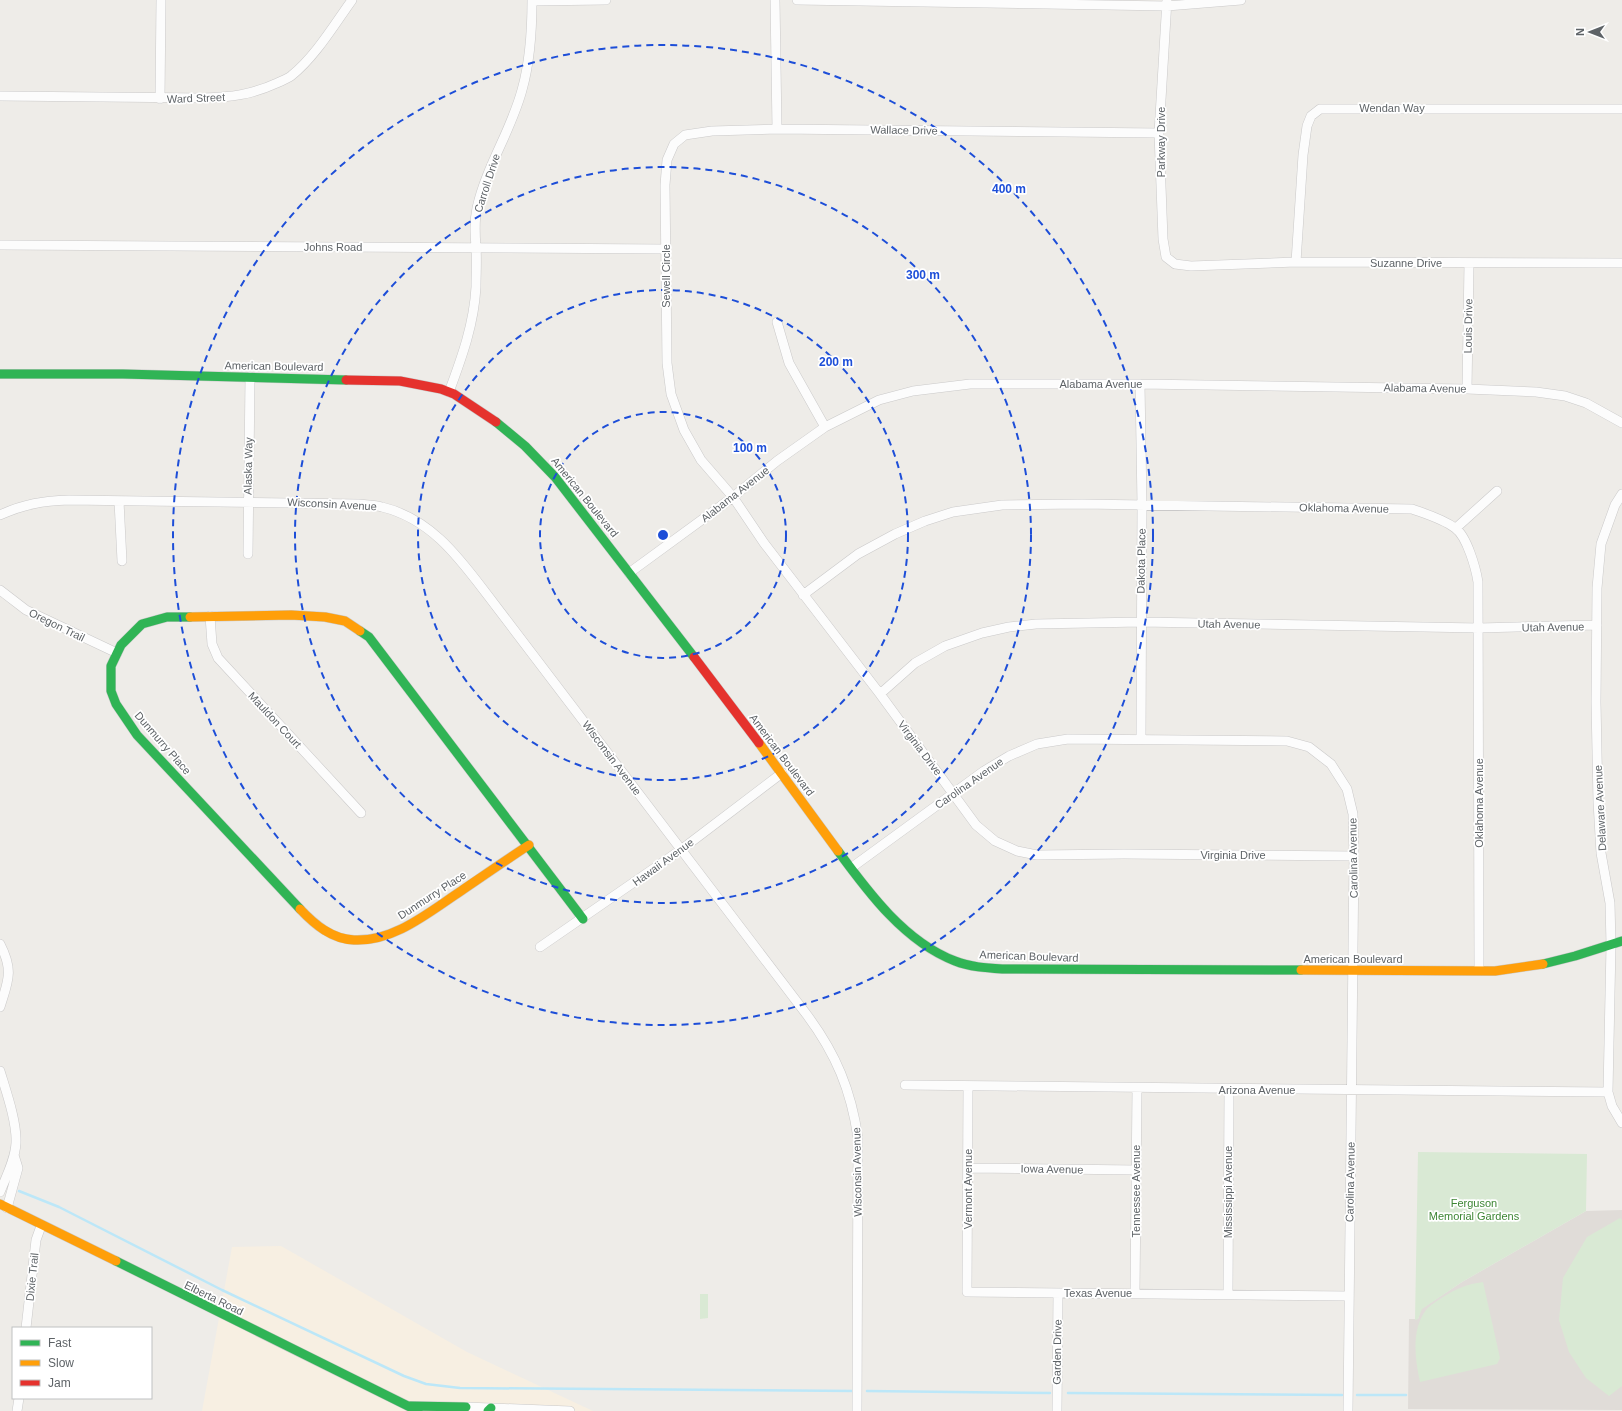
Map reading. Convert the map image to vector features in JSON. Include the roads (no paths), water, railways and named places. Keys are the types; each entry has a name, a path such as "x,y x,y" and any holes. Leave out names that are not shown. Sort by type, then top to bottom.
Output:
{"street":[{"path":"160,99 161,0"},
{"name":"Ward Street","path":"0,96 160,99 232,97 260,91 290,77 306,61 352,0"},
{"path":"532,0 606,0"},
{"name":"Carroll Drive","path":"449,392 472,325 476,288 476,248 474,231 477,208 491,165 511,120 522,90 528,55 532,0"},
{"path":"775,0 777,129"},
{"path":"797,0 1167,3 1241,0"},
{"name":"Parkway Drive","path":"1167,3 1159,132 1163,239 1166,257 1175,264 1191,266"},
{"name":"Wendan Way","path":"1296,262 1303,155 1307,126 1311,116 1320,109 1622,109"},
{"name":"Wallace Drive","path":"777,129 1159,132"},
{"name":"Sewell Circle","path":"733,497 701,460 684,430 670,394 667,363 665,185 667,160 674,144 685,135 712,131 777,129"},
{"name":"Johns Road","path":"0,245 666,250"},
{"name":"Suzanne Drive","path":"1191,266 1296,262 1622,263"},
{"name":"Louis Drive","path":"1467,389 1469,263"},
{"path":"777,322 789,363 825,427"},
{"name":"American Boulevard","path":"0,374 123,374 400,381 449,392 508,431 535,455 567,493 629,573 782,773 851,868 902,928 919,941 948,959 975,967 1003,969 1354,971 1518,969 1558,961 1622,941"},
{"name":"Alaska Way","path":"248,554 250,377"},
{"name":"Alabama Avenue","path":"629,573 733,497 777,461 825,427 879,400 913,391 970,384 1140,384 1467,389 1536,392 1565,396 1586,403 1622,423"},
{"name":"Dakota Place","path":"1140,384 1142,505 1141,739"},
{"path":"1456,528 1497,491"},
{"name":"Delaware Avenue","path":"1622,494 1615,505 1601,544 1597,588 1596,702 1598,802 1602,853 1610,903 1611,945 1608,1092 1612,1106 1622,1123"},
{"name":"Virginia Drive","path":"733,497 803,595 880,694 976,824 995,841 1017,851 1038,855 1132,854 1354,856"},
{"name":"Wisconsin Avenue","path":"0,515 16,507 42,501 69,500 248,501 358,504 382,507 420,524 443,540 484,591 682,849 819,1030 839,1066 848,1088 858,1138 857,1411"},
{"path":"119,501 122,562"},
{"name":"Oklahoma Avenue","path":"803,595 858,554 895,534 925,521 953,512 1002,505 1142,505 1412,509 1433,516 1456,528 1466,545 1475,566 1478,582 1479,970"},
{"name":"Oregon Trail","path":"0,590 26,610 117,653"},
{"name":"Dunmurry Place","path":"528,845 405,927 383,937 362,940 341,938 326,931 310,919 137,735 116,704 111,691 111,666 122,645 142,624 167,617 291,615 325,617 345,622 369,637 528,845 583,918"},
{"name":"Mauldon Court","path":"210,616 212,644 218,658 361,813"},
{"name":"Utah Avenue","path":"880,694 916,663 944,646 982,633 1009,627 1036,624 1141,622 1479,628 1597,625"},
{"name":"Carolina Avenue","path":"851,868 984,771 1009,756 1037,744 1068,739 1286,741 1309,747 1332,764 1347,789 1353,814 1354,971 1351,1090 1348,1411"},
{"name":"Hawaii Avenue","path":"540,947 682,849 782,773"},
{"path":"0,944 7,957 9,972 0,1007"},
{"path":"0,1071 16,1130 14,1155 0,1192"},
{"name":"Arizona Avenue","path":"905,1085 1229,1090 1608,1092"},
{"name":"Vermont Avenue","path":"967,1292 968,1086"},
{"name":"Tennessee Avenue","path":"1135,1293 1136,1089"},
{"name":"Mississippi Avenue","path":"1228,1295 1229,1090"},
{"path":"4,1206 18,1168 14,1155"},
{"name":"Iowa Avenue","path":"968,1168 1136,1170"},
{"name":"Elberta Road","path":"4,1206 41,1226 418,1411"},
{"name":"Dixie Trail","path":"26,1327 36,1240 41,1226"},
{"name":"Texas Avenue","path":"967,1292 1349,1296"},
{"name":"Garden Drive","path":"1057,1411 1058,1293"},
{"path":"17,1411 19,1399"},
{"path":"409,1406 489,1410 570,1411"}],"waterway":[{"path":"19,1191 59,1207 222,1290 404,1376 426,1384 460,1388 854,1391"},
{"path":"867,1391 1050,1393"},
{"path":"1068,1393 1342,1395"},
{"path":"1357,1395 1406,1395"}],"park label":[{"name":"Ferguson Memorial Gardens","path":"1474,1209"}]}
